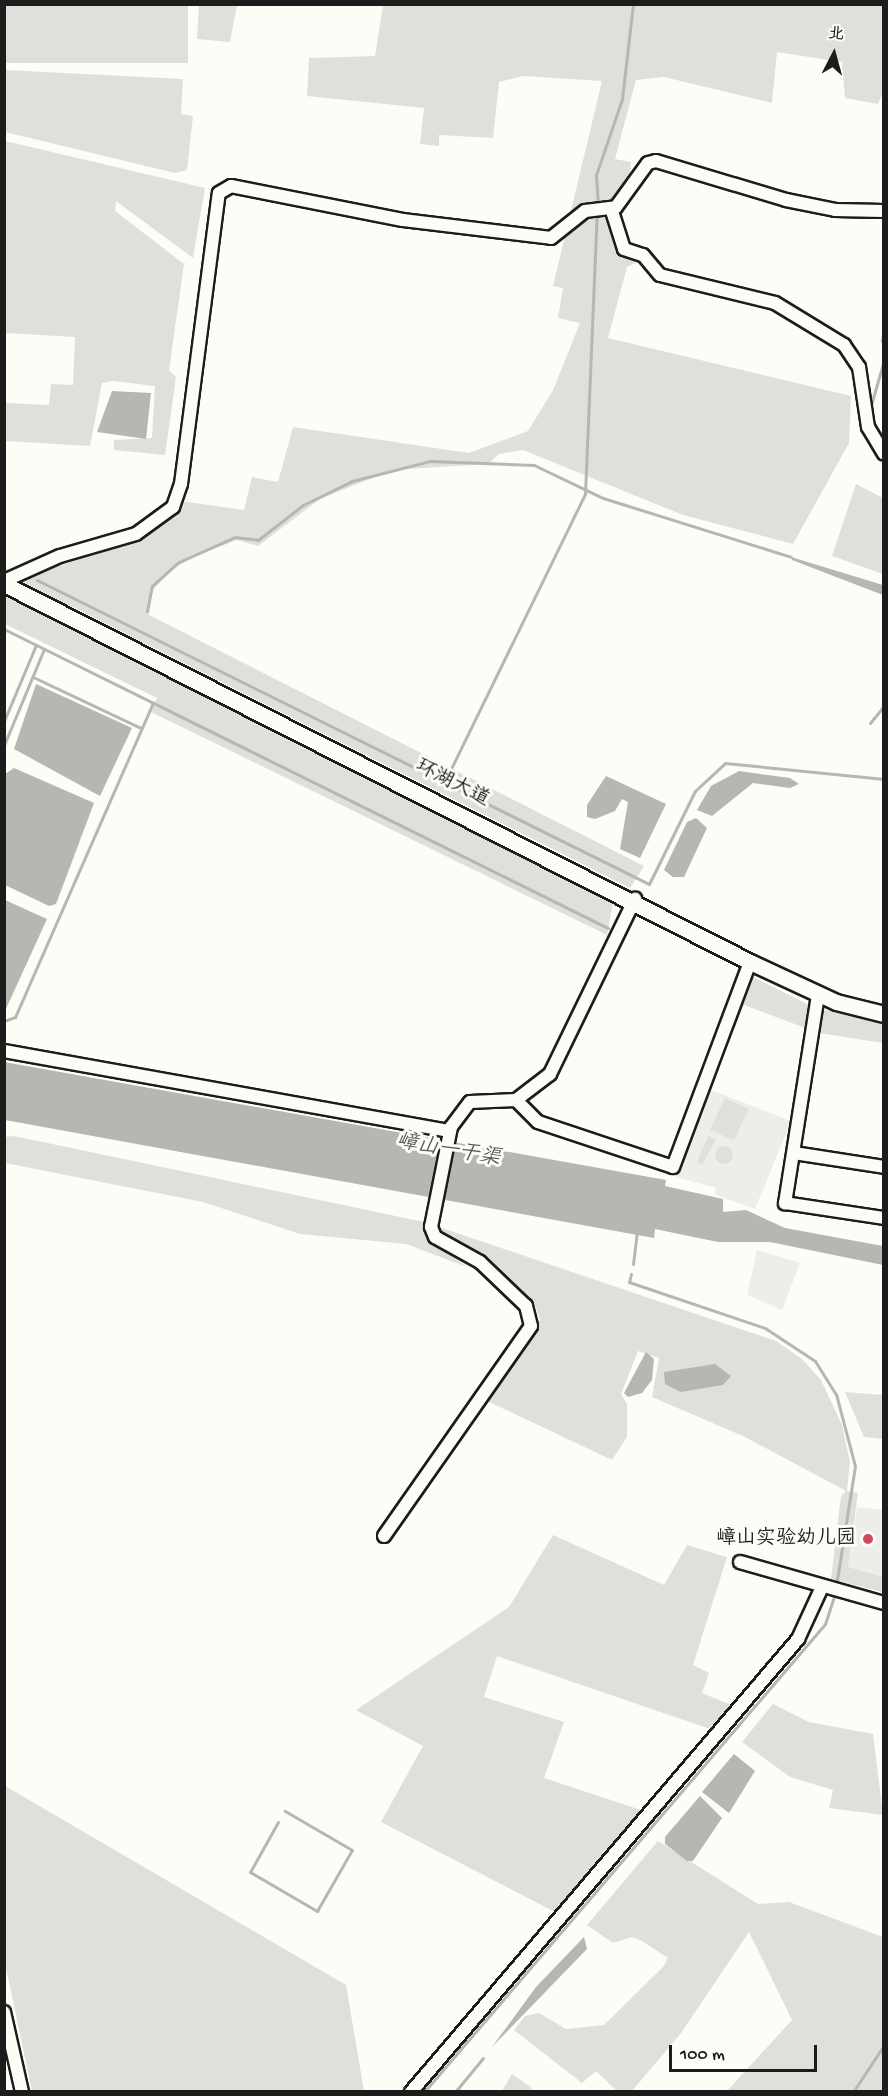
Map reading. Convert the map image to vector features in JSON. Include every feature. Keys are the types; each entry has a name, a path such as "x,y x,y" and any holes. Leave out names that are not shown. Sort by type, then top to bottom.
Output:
{"main road":[{"name":"环湖大道","path":"4,582 635,899 750,962 818,995 884,1014"}],"street":[{"path":"4,582 60,556 136,534 173,507 181,484 219,193 246,186 403,220 551,238 585,211 612,208 626,199 648,163 656,161 808,204 884,211"},
{"path":"612,208 624,249 643,255 660,275 775,303 844,345 859,367 868,427 884,454"},
{"path":"384,1536 531,1326 526,1306 480,1262 435,1237 436,1201 449,1134 470,1102 516,1100 534,1089 561,1058 635,899"},
{"path":"516,1100 538,1122 673,1167 750,962"},
{"path":"818,995 785,1203 884,1218"},
{"path":"4,1051 449,1134"},
{"path":"794,1153 884,1167"},
{"path":"740,1562 884,1603"},
{"path":"411,2091 798,1638 832,1589"},
{"path":"4,2012 22,2091"}],"shaded area":[{"path":"5,4 188,4 188,63 5,63"},
{"path":"199,5 237,5 230,42 197,39"},
{"path":"383,5 883,5 883,92 878,104 845,98 842,62 777,52 772,103 664,77 636,80 615,159 631,162 628,206 611,217 615,243 622,253 641,260 627,267 608,338 851,396 849,443 793,544 683,515 523,450 499,454 488,464 392,470 320,499 258,546 237,540 198,555 172,569 152,591 149,615 644,866 630,888 19,580 132,541 176,510 180,501 244,510 252,477 278,482 293,427 469,453 528,431 553,390 580,323 558,318 563,288 553,286 602,81 523,76 499,82 493,138 439,135 439,146 420,144 424,108 307,96 309,58 375,56"},
{"path":"5,70 183,79 181,114 193,116 187,170 175,173 5,132"},
{"path":"5,141 205,188 193,258 116,201 115,211 184,264 169,370 176,377 165,455 114,450 114,440 152,438 155,386 113,381 102,383 90,446 5,441 5,403 49,405 51,384 73,385 75,337 5,333"},
{"path":"856,484 883,498 883,574 832,556"},
{"path":"5,596 613,903 607,935 151,712 157,698 5,624"},
{"path":"751,976 809,1005 808,1029 744,1005 699,1116 694,1114"},
{"path":"822,1009 883,1024 883,1043 819,1033"},
{"path":"709,1089 791,1121 755,1209 714,1194 716,1188 676,1177"},
{"path":"725,1098 749,1109 734,1141 710,1130"},
{"path":"14,1136 424,1222 431,1241 467,1267 406,1244 300,1234 203,1202 5,1163 5,1137"},
{"path":"708,1136 716,1139 702,1165 697,1162"},
{"path":"724,1146 730,1149 733,1155 730,1161 724,1164 718,1161 715,1155 718,1149"},
{"path":"439,1227 776,1341 802,1359 821,1380 842,1425 850,1462 847,1491 858,1493 848,1567 883,1577 883,1592 831,1579 841,1496 846,1491 745,1437 652,1397 659,1358 638,1351 621,1394 627,1404 627,1437 612,1460 485,1400 540,1319 535,1305 489,1263 446,1239"},
{"path":"757,1250 800,1263 782,1310 747,1295"},
{"path":"845,1392 883,1395 883,1439 864,1437"},
{"name":"嶂山实验幼儿园","path":"857,1507 883,1510 883,1578 848,1567"},
{"path":"553,1535 664,1585 687,1545 727,1557 693,1665 709,1673 702,1693 731,1705 710,1729 497,1656 484,1697 564,1722 544,1778 641,1810 555,1912 381,1822 423,1746 356,1710 509,1607"},
{"path":"773,1704 809,1722 873,1734 883,1815 829,1808 833,1790 790,1777 742,1742"},
{"path":"5,1786 346,1985 364,2091 32,2091 5,1963"},
{"path":"658,1841 758,1904 789,1902 883,1937 883,2091 727,2091 792,2020 749,1932 681,2033 632,2091 617,2091 596,2071 582,2083 514,2030 525,2016 539,2013 566,2029 604,2025 663,1967 668,1958 642,1941 632,1937 613,1943 587,1925"},
{"path":"512,2074 531,2087 532,2091 502,2091"}],"water":[{"path":"112,391 151,393 146,439 97,432"},
{"path":"791,557 883,585 883,595 792,560"},
{"path":"36,684 132,728 100,796 14,749"},
{"path":"14,768 94,803 56,904 49,906 5,885 5,774"},
{"path":"739,771 790,778 799,784 790,788 753,783 712,816 697,810 711,786"},
{"path":"606,776 666,804 640,858 620,849 628,802 622,799 615,811 595,819 587,817 587,805"},
{"path":"696,818 707,828 684,877 673,877 664,870 687,822"},
{"path":"5,900 47,919 5,1011"},
{"name":"嶂山一干渠","path":"4,1062 666,1180 665,1186 723,1199 723,1212 746,1210 785,1228 883,1246 883,1265 770,1242 718,1242 655,1229 654,1238 5,1120"},
{"path":"646,1352 654,1359 652,1380 642,1393 628,1397 624,1393"},
{"path":"715,1364 731,1376 723,1385 681,1392 665,1384 664,1372"},
{"path":"734,1754 755,1771 729,1813 702,1792"},
{"path":"700,1796 722,1818 693,1861 687,1861 665,1844 665,1837"},
{"path":"584,1937 587,1949 492,2047 536,1987"}],"waterway":[{"path":"598,205 596,175 622,99 633,4"},
{"path":"444,783 585,494 597,211"},
{"path":"882,341 884,328"},
{"path":"871,405 884,360"},
{"path":"147,611 152,586 179,562 235,537 258,540 303,505 352,481 430,461 534,465 603,498 791,557"},
{"path":"37,580 649,884 695,791 725,763 884,779"},
{"path":"4,629 608,928"},
{"path":"4,721 36,645"},
{"path":"4,745 44,649"},
{"path":"33,677 141,728"},
{"path":"4,1021 15,1017 153,703"},
{"path":"870,723 884,706"},
{"path":"633,1264 637,1233"},
{"path":"631,1274 629,1282 765,1328 815,1361 836,1394 855,1466 836,1586"},
{"path":"424,2092 825,1624 835,1593"},
{"path":"278,1822 250,1872 317,1911 352,1850 285,1811"},
{"path":"853,2092 884,2045"},
{"path":"455,2092 483,2058"}],"place":[{"name":"嶂山实验幼儿园","path":"868,1539"}]}
